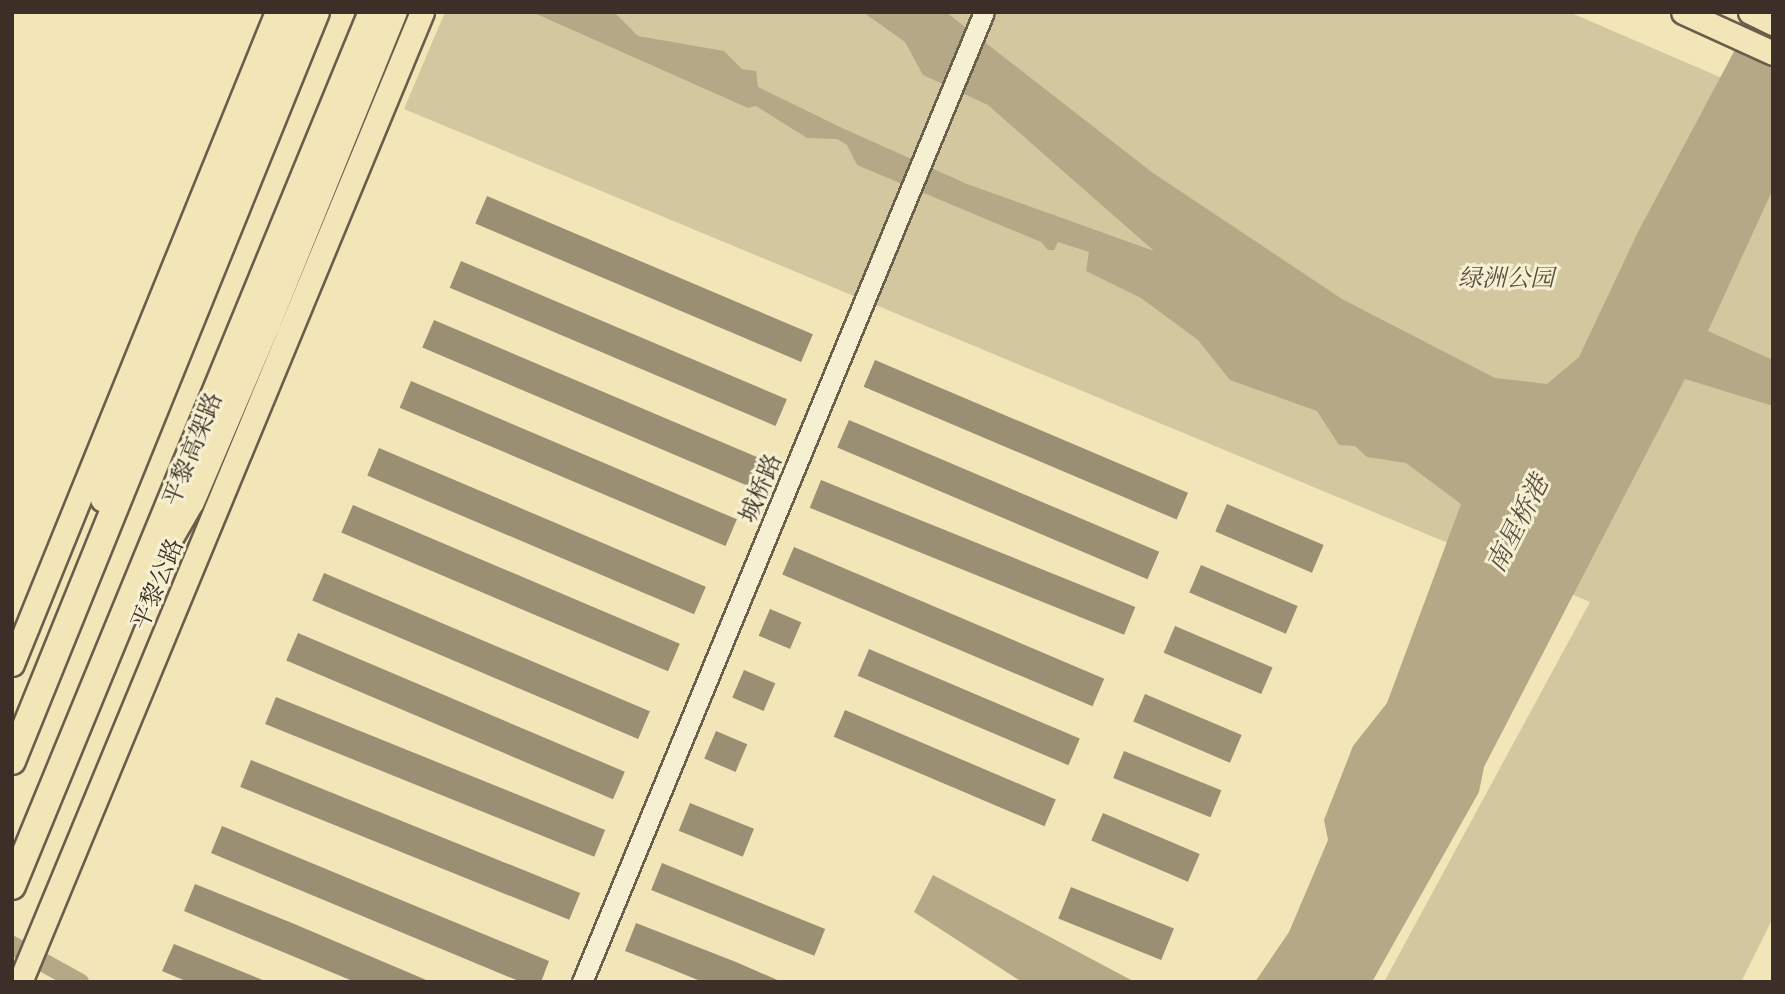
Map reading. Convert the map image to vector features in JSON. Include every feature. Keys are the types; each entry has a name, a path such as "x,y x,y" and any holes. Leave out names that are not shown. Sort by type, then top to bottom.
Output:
{"highway":[{"path":"73,613 116,453 295,12"},
{"name":"平黎高架路","path":"12,761 316,12"},
{"name":"平黎高架路","path":"12,886 372,12"},
{"path":"118,629 191,502 394,12"}],"main road":[{"path":"12,664 277,12"},
{"name":"平黎公路","path":"22,978 422,12"},
{"path":"1683,12 1773,53"},
{"path":"1750,12 1773,23"}],"street":[{"name":"城桥路","path":"582,982 983,14"}],"green space":[{"name":"绿洲公园","path":"445,12 1569,12 1773,100 1773,918 1741,982 1384,982 1590,602 404,109"}],"water":[{"name":"南星桥港","path":"532,12 614,12 638,36 724,51 742,69 756,71 758,87 840,127 967,184 1154,251 988,105 923,75 905,42 863,12 946,12 1153,173 1342,299 1495,378 1547,384 1579,357 1638,232 1755,12 1773,12 1773,189 1708,331 1773,360 1773,406 1685,379 1484,767 1479,792 1372,982 1255,982 1289,932 1328,840 1324,820 1353,746 1387,703 1461,504 1406,463 1367,457 1355,446 1339,445 1317,411 1230,380 1198,340 1141,298 1086,271 1089,252 1058,242 1054,250 1048,250 1041,242 857,165 847,145 837,139 807,138 756,106 748,108"},
{"path":"933,875 1135,982 1022,982 914,912"}],"building":[{"path":"487,196 813,334 801,362 475,224"},
{"path":"461,261 787,399 776,426 450,288"},
{"path":"434,320 760,458 748,486 422,348"},
{"path":"875,360 1188,493 1177,520 864,387"},
{"path":"411,381 737,519 726,546 400,408"},
{"path":"849,420 1159,552 1147,579 837,448"},
{"path":"379,448 706,587 694,614 367,476"},
{"path":"821,480 1135,607 1124,635 810,508"},
{"path":"1227,504 1324,545 1312,573 1215,532"},
{"path":"353,505 680,644 668,671 341,533"},
{"path":"794,547 1104,679 1092,706 782,575"},
{"path":"1201,565 1298,606 1286,634 1189,593"},
{"path":"324,573 650,711 638,739 312,601"},
{"path":"770,609 801,622 790,649 759,636"},
{"path":"1175,626 1273,667 1261,694 1164,653"},
{"path":"298,633 625,772 613,799 286,661"},
{"path":"869,649 1080,738 1068,765 858,676"},
{"path":"744,670 775,683 764,711 732,698"},
{"path":"1145,694 1242,735 1230,763 1133,722"},
{"path":"276,697 605,830 594,857 265,724"},
{"path":"845,710 1056,799 1044,826 834,737"},
{"path":"716,731 747,744 736,772 704,759"},
{"path":"1124,751 1221,790 1210,817 1113,778"},
{"path":"251,760 580,893 569,920 240,787"},
{"path":"690,803 754,829 743,857 679,831"},
{"path":"1103,813 1200,854 1188,882 1091,841"},
{"path":"222,826 549,961 541,982 521,982 211,853"},
{"path":"662,863 825,929 814,956 651,890"},
{"path":"195,884 431,982 355,982 184,911"},
{"path":"1071,887 1174,929 1161,960 1058,919"},
{"path":"636,923 782,982 703,982 625,951"},
{"path":"174,944 265,982 188,982 162,971"}],"waterway":[{"path":"12,945 79,982"}]}
